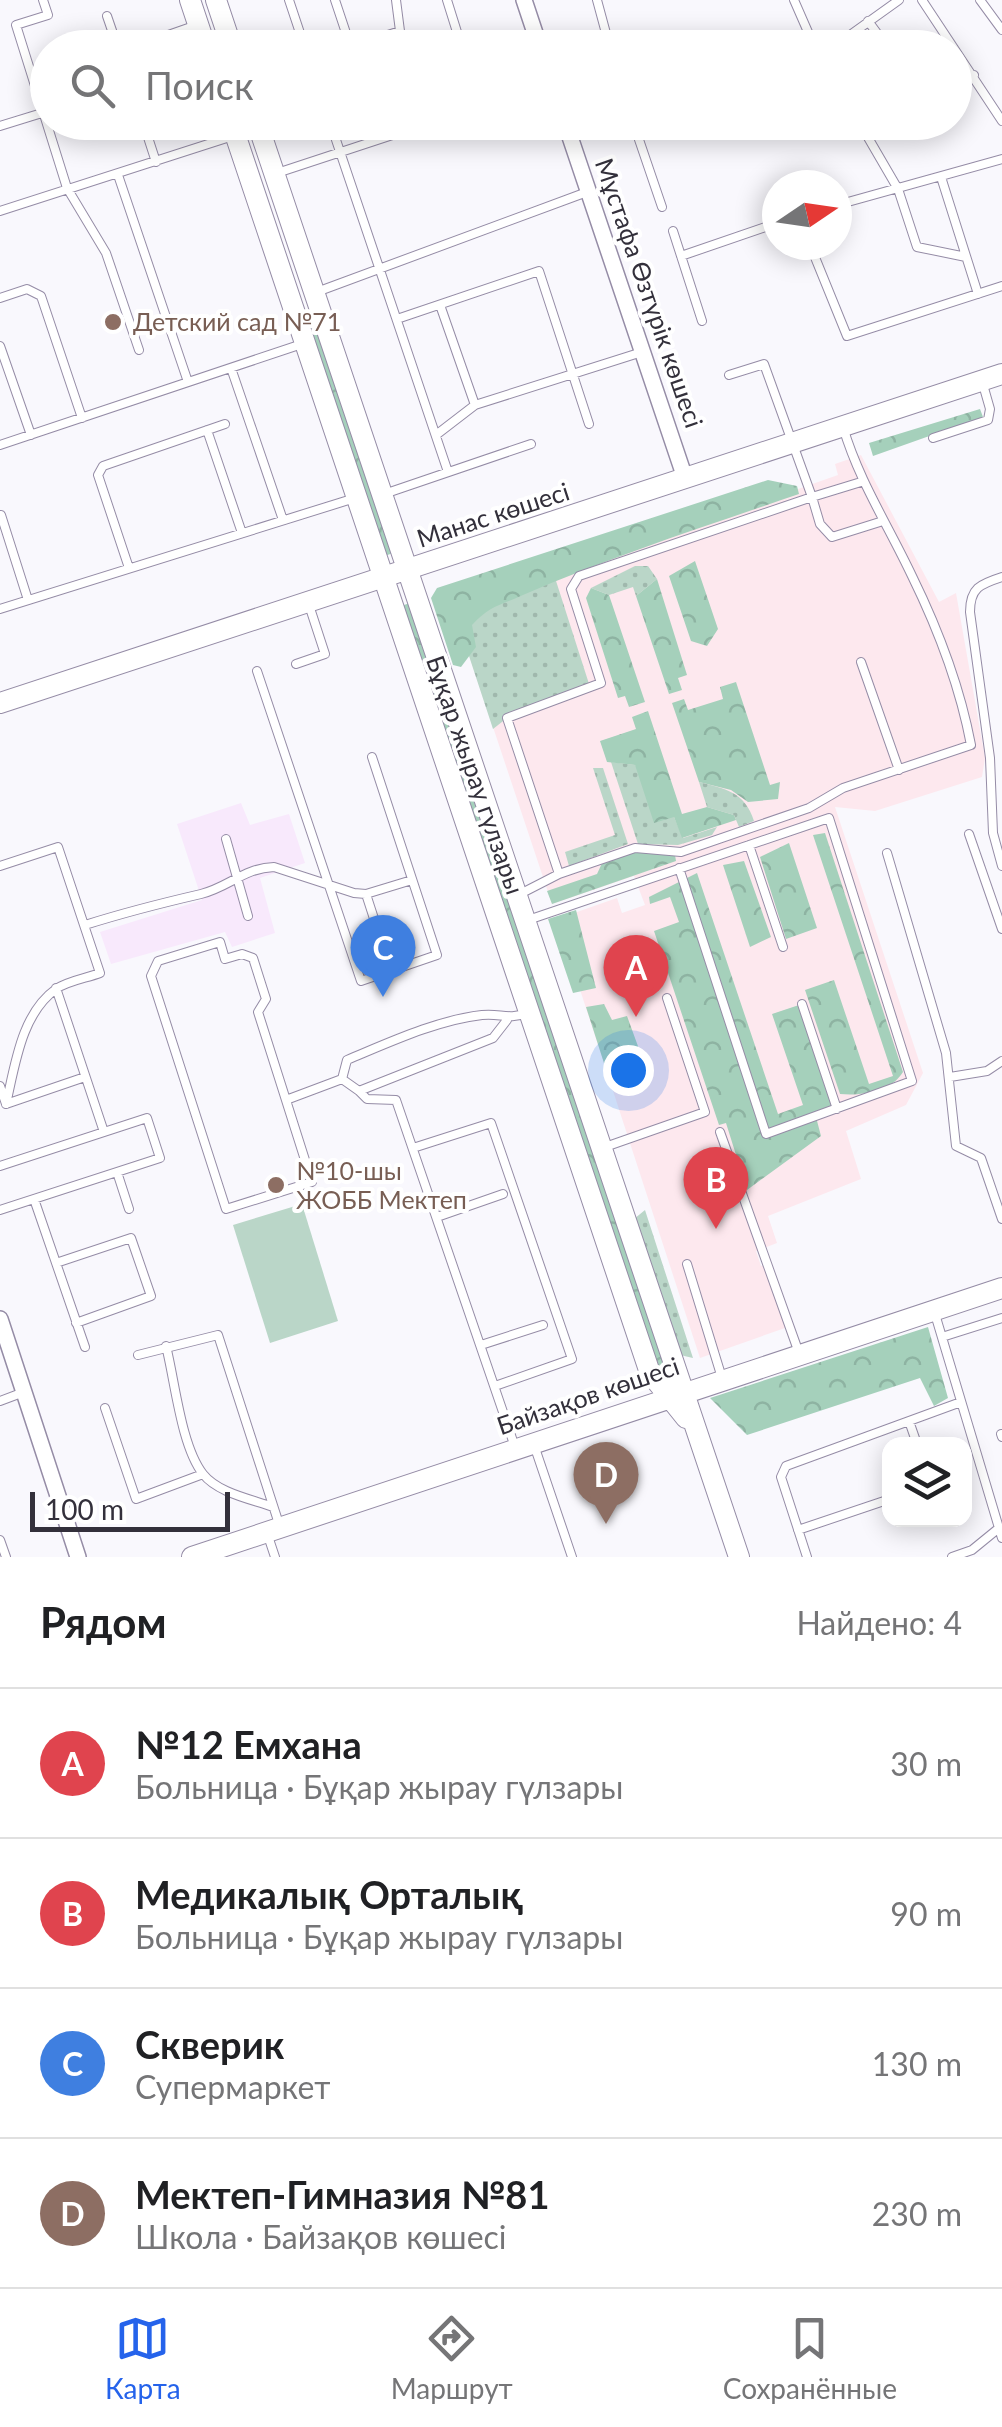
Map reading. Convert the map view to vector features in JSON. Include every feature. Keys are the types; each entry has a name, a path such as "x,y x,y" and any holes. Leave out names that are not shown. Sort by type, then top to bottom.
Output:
{"street":[{"path":"190,0 200,30"},
{"path":"216,0 226,30"},
{"path":"524,0 534,30"},
{"name":"Бұқар жырау гүлзары","path":"237,140 650,1373 675,1393"},
{"name":"Бұқар жырау гүлзары","path":"263,140 600,1148 675,1393 696,1431 739,1557"},
{"name":"Мұстафа Өзтүрік көшесі","path":"572,140 684,478"},
{"name":"Манас көшесі","path":"0,703 992,377"},
{"name":"Байзақов көшесі","path":"192,1557 273,1522 1002,1288"},
{"path":"0,1319 78,1557"}],"lane":[{"path":"30,72 16,25 48,15 43,0"},
{"path":"289,0 299,30"},
{"path":"335,0 345,30"},
{"path":"396,0 400,30"},
{"path":"447,0 456,30"},
{"path":"597,0 605,30"},
{"path":"794,0 807,30"},
{"path":"857,30 899,0"},
{"path":"922,0 943,30"},
{"path":"980,0 1002,30"},
{"path":"107,16 112,30"},
{"path":"868,22 874,30"},
{"path":"181,30 198,24"},
{"path":"972,72 1002,121"},
{"path":"0,126 30,117"},
{"path":"51,140 67,188 106,252 139,350"},
{"path":"149,140 156,162"},
{"path":"0,211 156,162 207,140"},
{"path":"336,140 448,472"},
{"path":"274,174 377,140"},
{"path":"639,140 662,207"},
{"path":"870,140 898,189 917,247 966,256"},
{"path":"852,201 1002,159"},
{"path":"118,175 188,382"},
{"path":"940,177 978,294"},
{"path":"291,301 589,192"},
{"path":"680,256 762,229"},
{"path":"672,231 702,321"},
{"path":"816,260 847,336 1002,286"},
{"path":"397,319 539,272 590,424"},
{"path":"0,298 26,289 41,296 82,418"},
{"path":"440,305 474,405"},
{"path":"0,446 305,342"},
{"path":"0,346 30,435"},
{"path":"436,435 474,405 642,352"},
{"path":"729,374 764,364 826,534 882,521"},
{"path":"231,368 283,520"},
{"path":"933,438 988,420 992,377"},
{"path":"129,568 98,474 102,466 226,424"},
{"path":"516,896 558,874 635,848 681,852 810,808 843,788 972,745 964,707 926,606 861,482 843,426"},
{"path":"207,430 242,532"},
{"path":"381,495 531,444"},
{"path":"558,874 506,718 602,682 572,589 579,576 861,482"},
{"path":"1,606 356,498"},
{"path":"1,515 28,600"},
{"path":"1002,577 977,586 970,595 970,612 990,758 993,833 1002,866"},
{"path":"296,664 325,654 308,602"},
{"path":"861,662 898,770"},
{"path":"258,671 361,981 438,955 372,757"},
{"path":"524,922 679,868 829,818 912,1082 766,1134 679,868"},
{"path":"969,834 1002,929"},
{"path":"226,839 248,916"},
{"path":"749,845 783,947"},
{"path":"0,866 58,847 100,973 56,988 39,1007 20,1045 6,1104"},
{"path":"887,853 950,1076 946,1088 956,1146 981,1158 1002,1220"},
{"path":"84,925 198,895 237,878 242,872 274,867 366,894 412,880"},
{"path":"366,894 391,971"},
{"path":"220,942 226,959 242,954 253,958 266,999 258,1012 286,1100 312,1182 226,1210 152,976 158,961 220,942"},
{"path":"56,988 104,1132"},
{"path":"600,1148 705,1112 667,998"},
{"path":"802,1004 838,1109"},
{"path":"359,1091 493,1038 507,1020 530,1012"},
{"path":"342,1079 347,1060 378,1047 485,1014 507,1020"},
{"path":"950,1076 987,1070 1002,1061"},
{"path":"6,1104 86,1077"},
{"path":"342,1079 367,1099 396,1100 495,1386 572,1557"},
{"path":"286,1100 342,1079"},
{"path":"0,1086 6,1104"},
{"path":"0,1166 147,1118 160,1158 0,1210"},
{"path":"413,1148 491,1123 572,1359 495,1386"},
{"path":"720,1132 799,1353"},
{"path":"117,1172 130,1209"},
{"path":"436,1217 503,1194"},
{"path":"34,1199 85,1347"},
{"path":"56,1263 131,1238 151,1296 76,1323"},
{"path":"687,1264 722,1378"},
{"path":"934,1310 1001,1533 952,1557"},
{"path":"942,1336 1002,1318"},
{"path":"480,1345 542,1324"},
{"path":"138,1355 218,1336 273,1522 275,1557"},
{"path":"166,1346 186,1435 203,1474 273,1522"},
{"path":"0,1400 24,1392"},
{"path":"807,1557 781,1477 786,1466 961,1402"},
{"path":"105,1408 136,1498 203,1474"},
{"path":"909,1420 914,1437"},
{"path":"798,1530 882,1503"},
{"path":"0,1541 6,1557"}],"shaded area":[{"path":"861,455 939,602 956,593 985,758 982,777 875,811 835,807 923,1073 906,1105 846,1131 861,1179 768,1216 777,1243 756,1251 761,1266 765,1265 785,1328 700,1358 557,919 617,898 622,913 645,905 634,876 552,904 448,592 781,495 838,475 835,464"},
{"path":"241,803 250,825 289,814 305,863 260,878 275,933 232,947 225,932 111,964 100,932 202,900 177,824"}],"green space":[{"path":"313,311 393,553 382,557 302,314"},
{"path":"980,409 983,417 873,456 869,443"},
{"path":"768,480 797,486 799,494 625,554 496,607 472,625 476,647 461,667 453,665 431,598 437,588"},
{"path":"549,559 590,687 507,718 493,729 448,592"},
{"path":"695,561 718,629 707,646 691,641 669,576"},
{"path":"635,566 648,566 657,579 636,596 633,587 609,595 591,588"},
{"path":"657,579 687,675 678,678 682,690 669,694 636,596"},
{"path":"591,588 609,595 645,702 629,707 625,696 618,698 586,598"},
{"path":"410,603 668,1366 656,1371 398,607"},
{"path":"736,682 770,785 780,782 778,799 748,802 731,790 699,782 672,703 684,699 688,710 723,699 720,687"},
{"path":"648,711 682,814 707,807 734,815 736,820 682,838 674,817 654,823 635,765 607,762 600,741 636,729 632,717"},
{"path":"611,762 635,765 674,817 683,838 717,827 712,835 678,845 638,844"},
{"path":"593,768 603,768 628,844 569,866 565,852 615,835"},
{"path":"699,782 740,798 754,821 739,827 734,815 707,807"},
{"path":"825,833 903,1072 891,1084 866,1093 840,1094 805,990 834,980 869,1084 893,1076 813,835"},
{"path":"789,843 817,928 786,939 760,857"},
{"path":"637,851 675,855 676,861 552,904 547,891 597,874 603,861"},
{"path":"744,861 771,937 750,947 723,865"},
{"path":"697,873 778,1114 803,1105 772,1014 802,1004 837,1109 816,1117 821,1136 747,1190 726,1123 719,1125 654,931 679,922 670,897 650,904 649,897"},
{"path":"576,910 596,988 573,993 548,919"},
{"path":"604,1004 612,1020 627,1016 651,1082 612,1088 586,1007"},
{"path":"302,1204 338,1321 270,1343 233,1225"},
{"path":"645,1210 693,1358 680,1355 634,1219"},
{"path":"928,1327 948,1398 934,1406 920,1378 747,1435 710,1398"}],"place":[{"name":"Детский сад №71","path":"113,322"},
{"name":"Скверик","path":"383,997"},
{"name":"№12 Емхана","path":"636,1017"},
{"name":"№10-шы ЖОББ Мектеп","path":"276,1185"},
{"name":"Медикалық Орталық","path":"716,1229"},
{"name":"Мектеп-Гимназия №81","path":"606,1524"}]}
